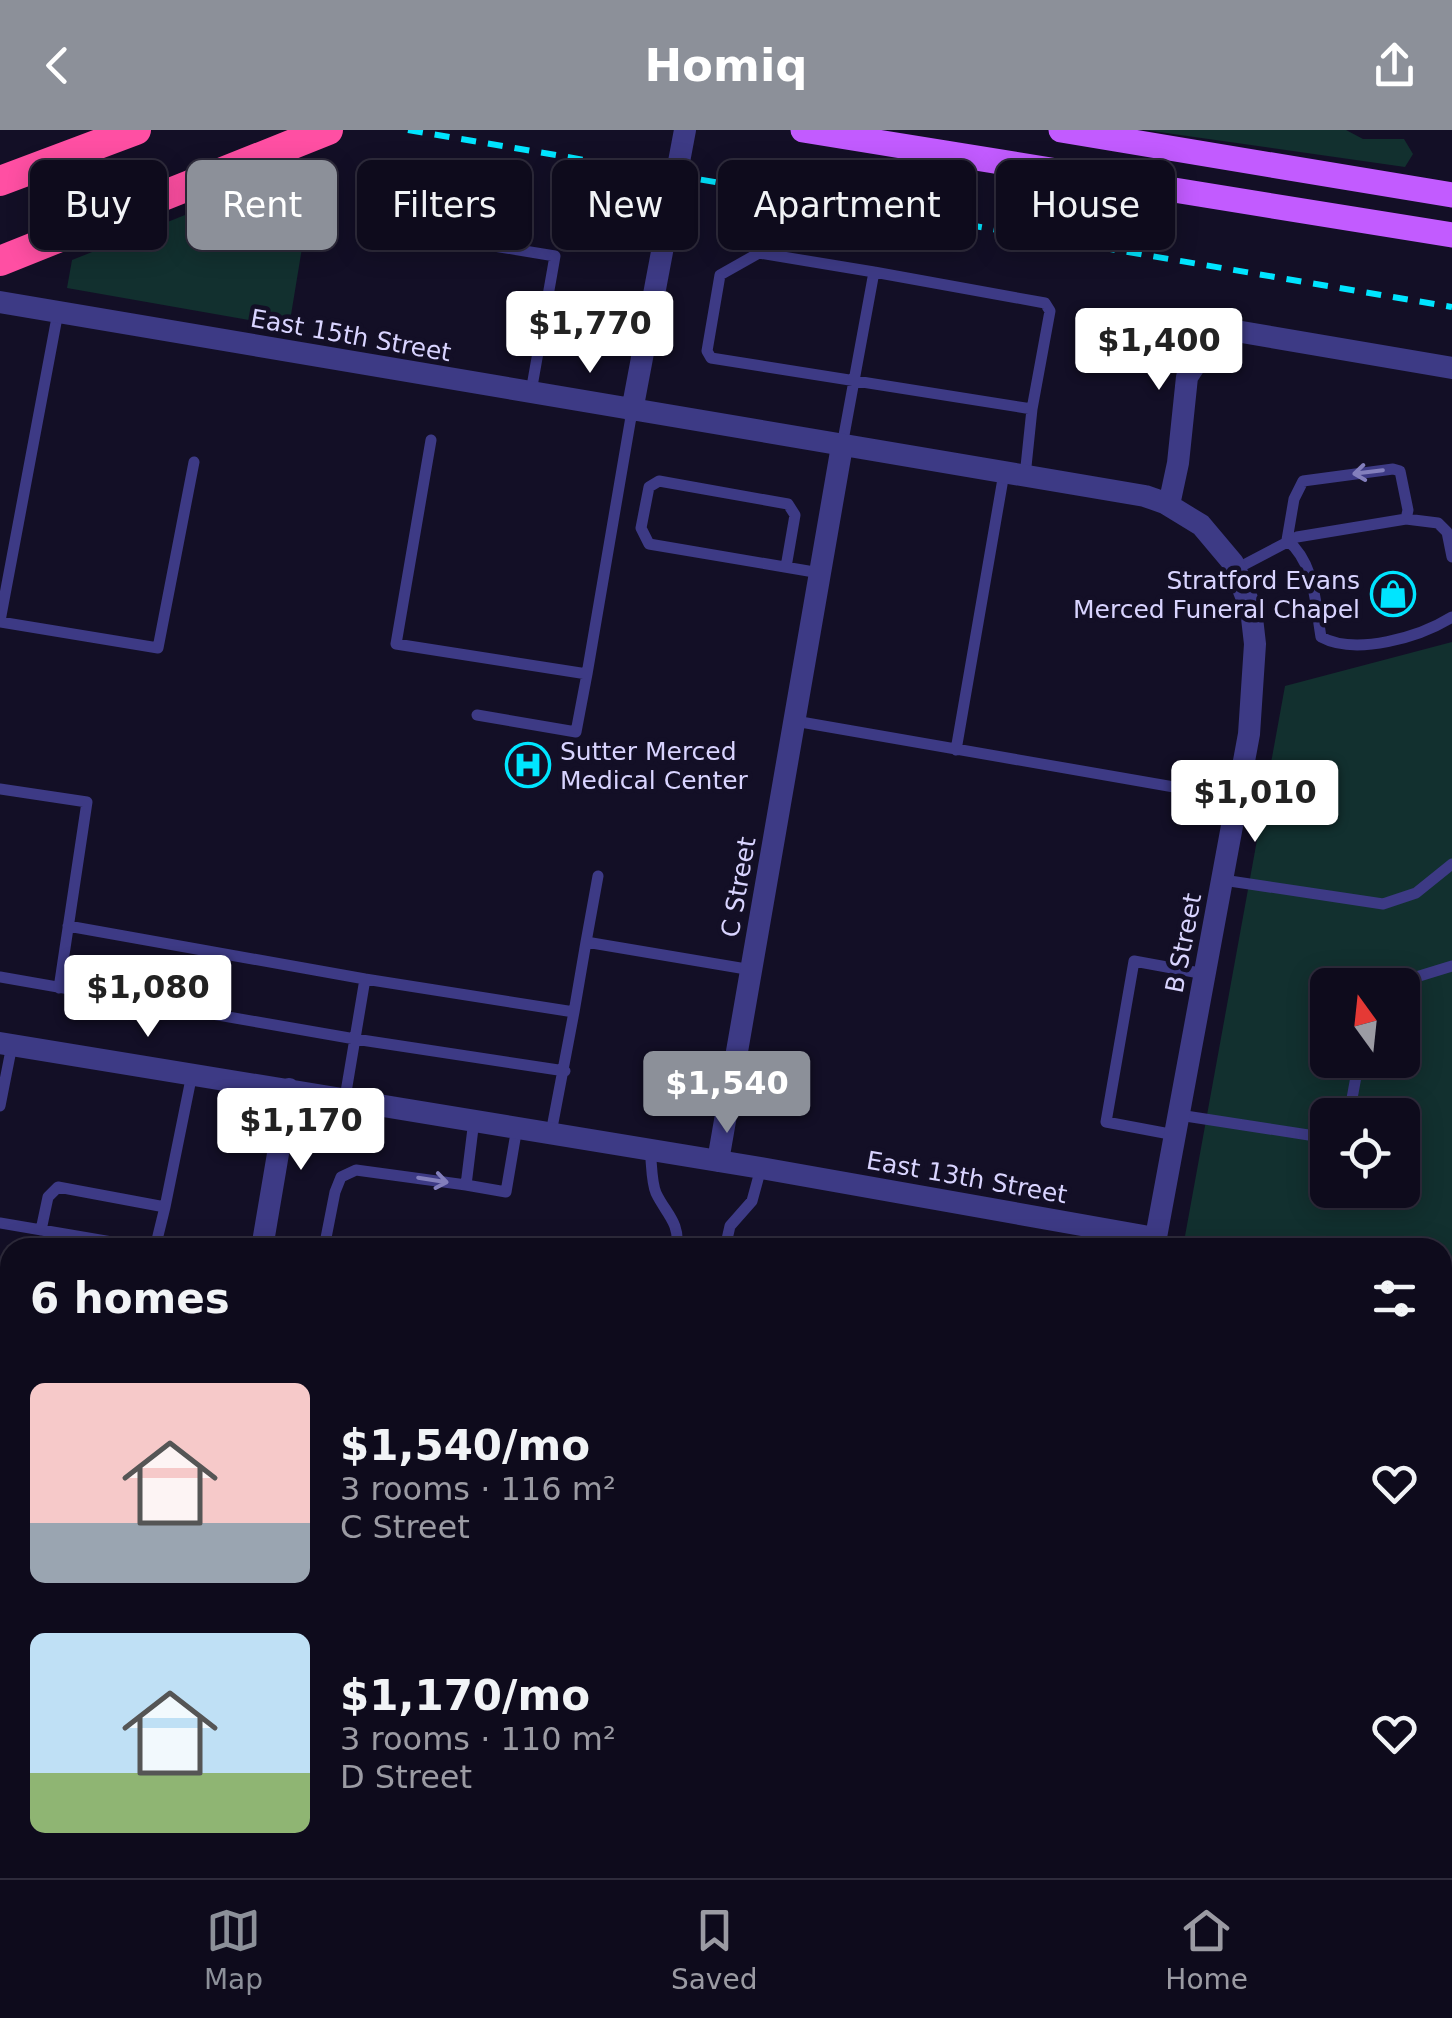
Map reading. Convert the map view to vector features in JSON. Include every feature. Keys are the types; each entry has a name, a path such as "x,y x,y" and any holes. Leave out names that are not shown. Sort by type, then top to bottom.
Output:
{"highway":[{"path":"0,181 136,130"},
{"path":"0,260 328,130"}],"main road":[{"path":"803,130 1452,235"},
{"path":"1061,130 1452,194"}],"street":[{"path":"632,411 684,130"},
{"name":"East 15th Street","path":"0,302 1145,496 1167,504"},
{"path":"1167,504 1178,463 1187,377 1210,342 1230,330 1452,368"},
{"name":"C Street","path":"718,1161 842,446"},
{"name":"B Street","path":"1156,1238 1248,734 1254,644 1251,609 1236,570 1201,525 1167,504"},
{"name":"East 13th Street","path":"6,1044 760,1168 1129,1238"},
{"path":"264,1238 289,1089"}],"lane":[{"path":"519,250 554,256 531,392"},
{"path":"956,750 1014,474 1032,409 1050,311 1045,303 759,253 720,275 706,350 712,358 1032,409"},
{"path":"842,446 874,272"},
{"path":"58,312 0,621 158,648 194,462"},
{"path":"478,715 576,732 632,411"},
{"path":"431,440 396,644 587,674"},
{"path":"1287,540 1294,499 1303,481 1393,469 1400,472 1408,510 1406,520"},
{"path":"786,567 795,516 788,504 658,482 650,487 641,528 650,544 820,573"},
{"path":"1236,570 1287,540 1406,520 1438,522 1447,532 1452,557"},
{"path":"1287,540 1302,552 1321,636 1334,644 1378,643 1429,632 1452,617"},
{"path":"795,722 1237,798"},
{"path":"0,790 86,802 59,988"},
{"path":"1223,880 1383,904 1416,893 1452,864"},
{"path":"551,1133 598,876"},
{"path":"68,926 574,1012"},
{"path":"586,942 752,970"},
{"path":"1205,974 1134,962 1106,1122 1310,1136"},
{"path":"1420,976 1452,966"},
{"path":"0,978 565,1071"},
{"path":"345,1098 365,979"},
{"path":"0,1106 6,1044"},
{"path":"157,1238 192,1074"},
{"path":"466,1184 474,1120"},
{"path":"326,1238 334,1192 341,1178 356,1170 506,1192 517,1127"},
{"path":"650,1150 655,1191 674,1219 678,1238"},
{"path":"727,1238 730,1226 752,1201 760,1168"},
{"path":"42,1230 48,1197 58,1187 165,1207"},
{"path":"0,1223 89,1238"}],"green space":[{"path":"1145,130 1346,130 1363,139 1404,139 1413,154 1405,167"},
{"path":"187,214 187,250 302,250 289,327 67,288 72,260 97,250 167,250 167,222"},
{"path":"1452,642 1452,1238 1185,1238 1285,686"}],"railway":[{"path":"408,130 1452,307"}],"place":[{"name":"Stratford Evans Merced Funeral Chapel","path":"1393,594"},
{"name":"Sutter Merced Medical Center","path":"528,765"}]}
